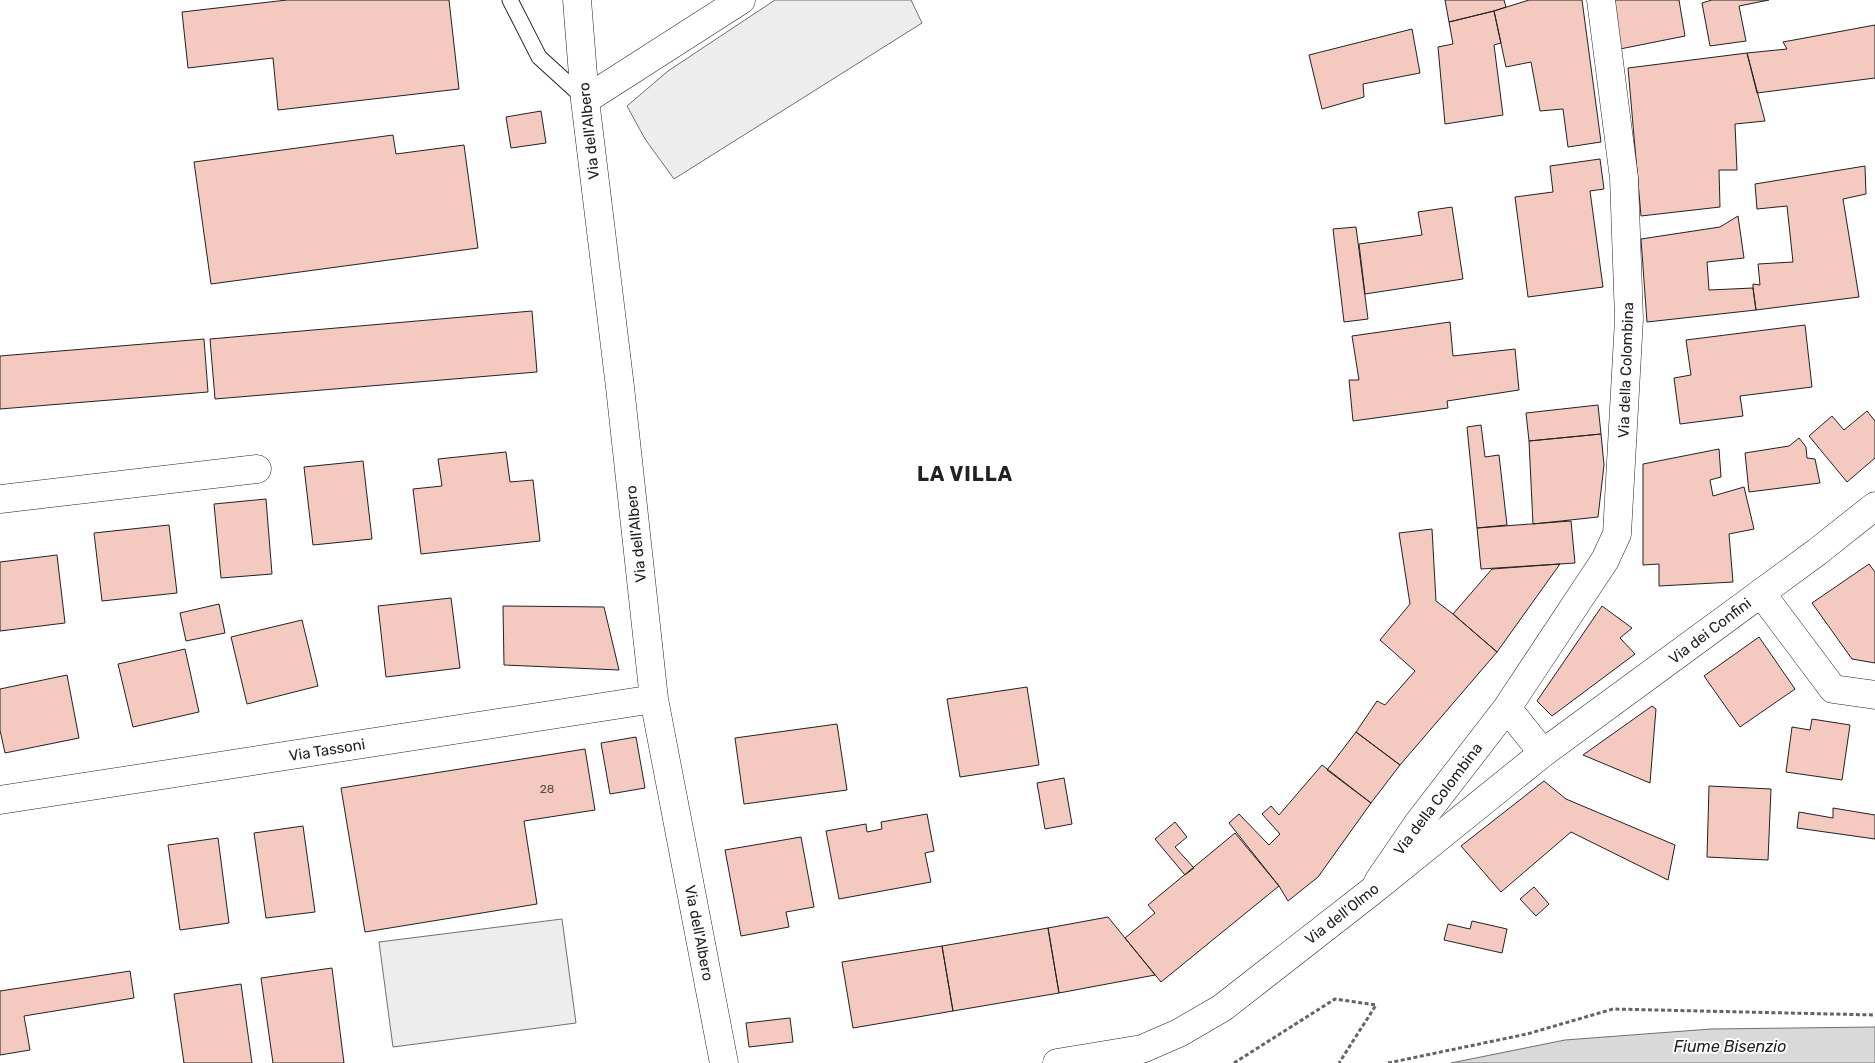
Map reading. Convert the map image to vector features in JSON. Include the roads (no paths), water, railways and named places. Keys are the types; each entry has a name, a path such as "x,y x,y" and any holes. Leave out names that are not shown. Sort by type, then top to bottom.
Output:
{"street":[{"name":"Via dell'Albero","path":"577,0 585,100 654,699 724,1063"},
{"path":"585,100 741,0"},
{"name":"Via della Colombina","path":"1372,891 1419,822 1507,708 1605,560 1617,534 1630,319 1624,178 1601,0"},
{"path":"0,499 257,469"},
{"name":"Via dei Confini","path":"1543,753 1761,593 1875,506"},
{"path":"1761,593 1833,689 1875,695"},
{"name":"Via Tassoni","path":"0,800 654,699"},
{"path":"1507,708 1543,753"},
{"name":"Via dell'Olmo","path":"1057,1063 1139,1056 1222,1008 1372,891 1543,753"}],"lane":[{"path":"510,0 539,57 585,100"}],"water":[{"name":"Fiume Bisenzio","path":"1875,1027 1875,1063 1451,1063 1565,1040 1711,1029"}],"district":[{"name":"LA VILLA","path":"965,474"}]}
